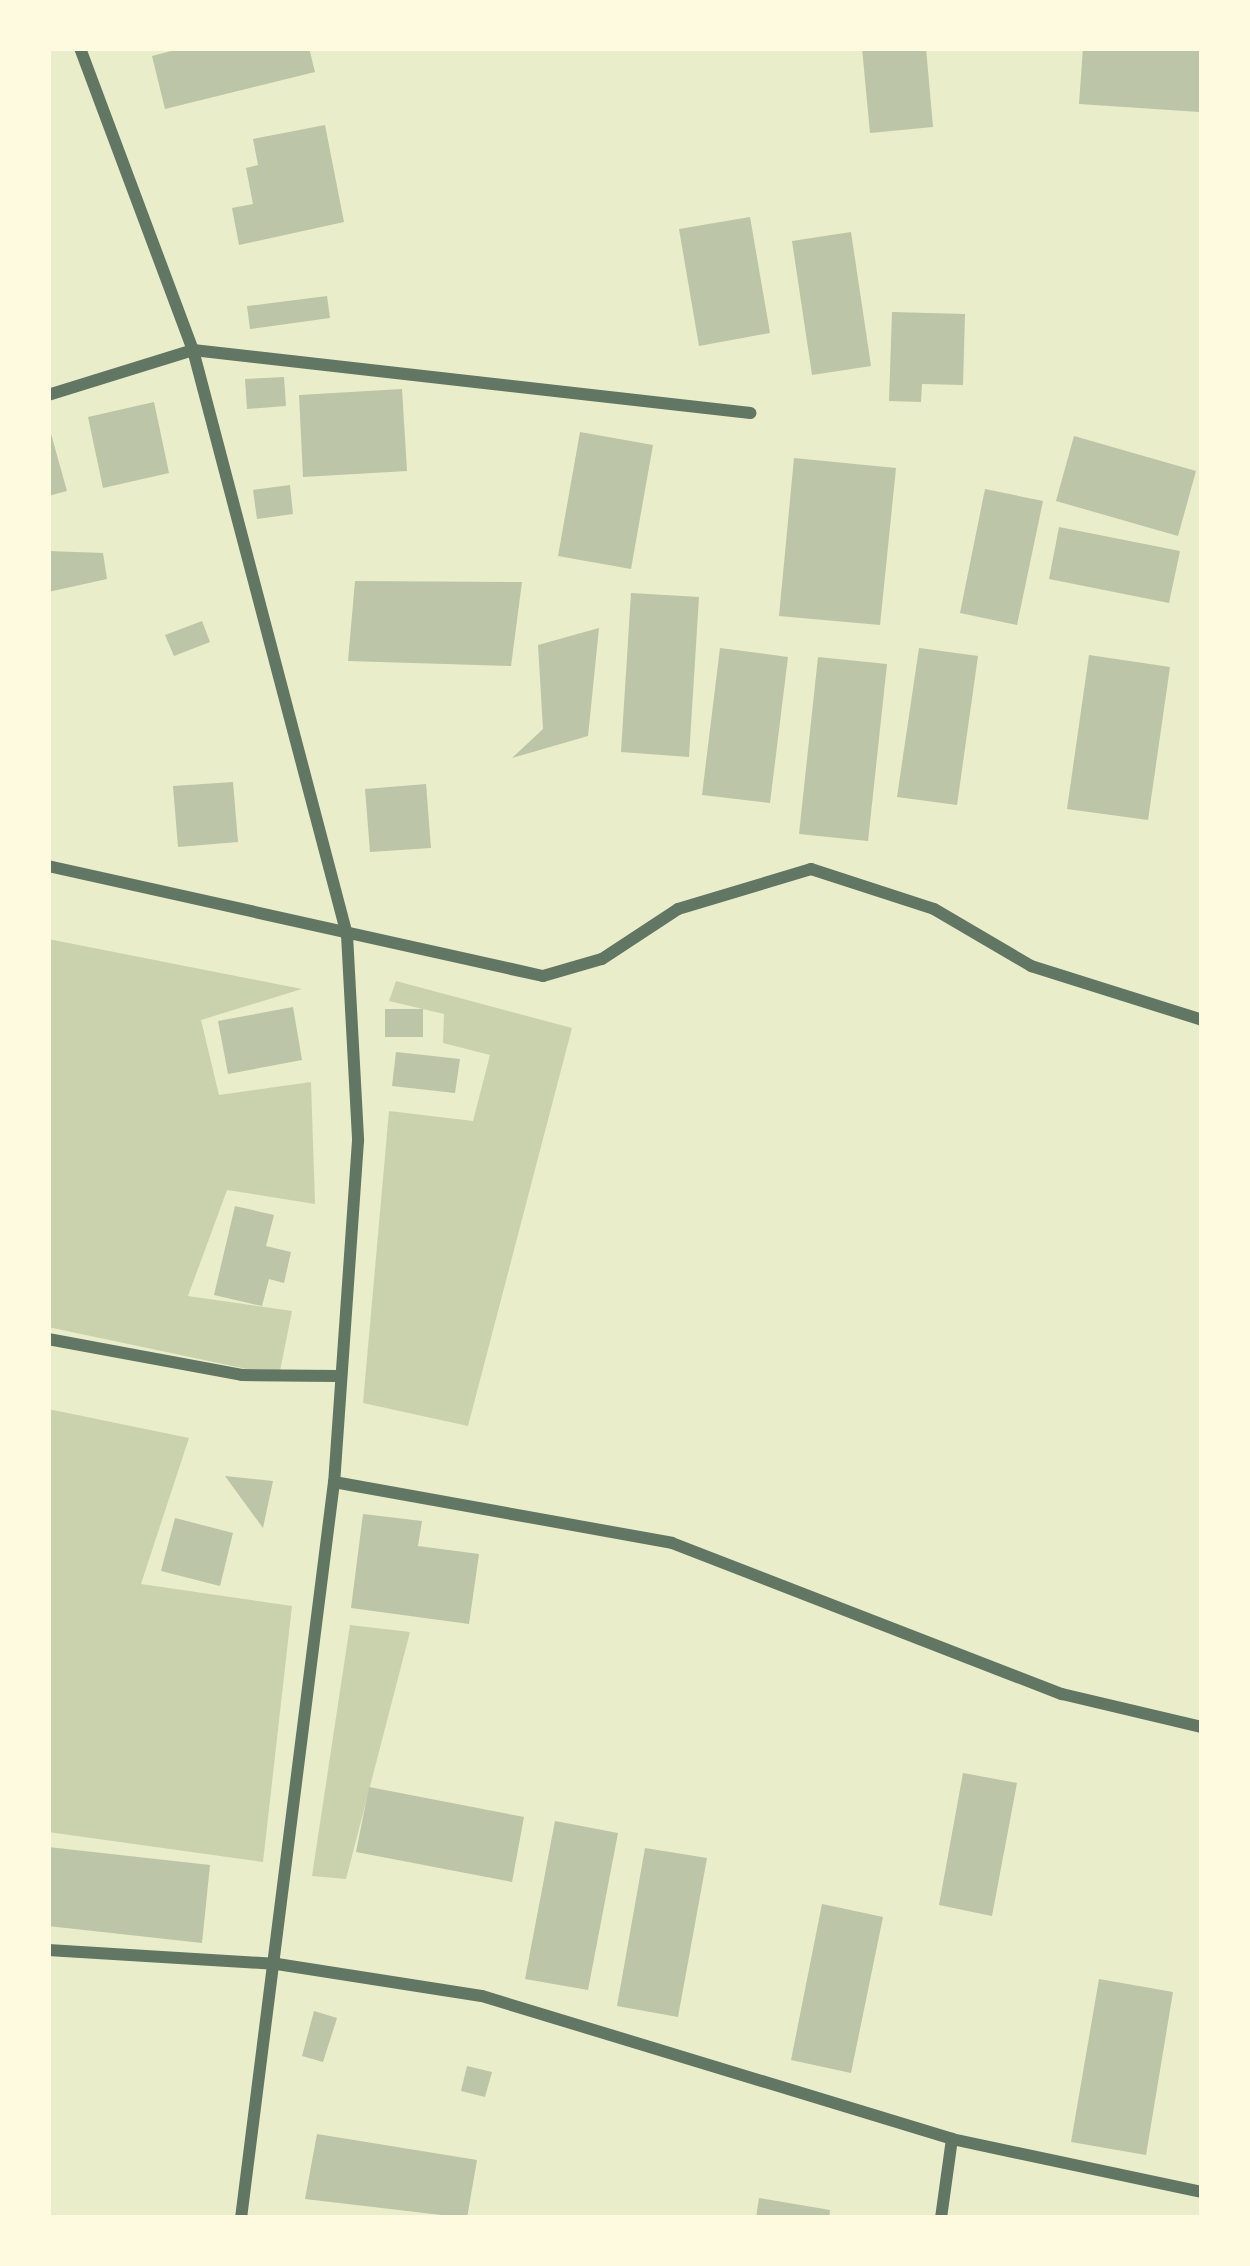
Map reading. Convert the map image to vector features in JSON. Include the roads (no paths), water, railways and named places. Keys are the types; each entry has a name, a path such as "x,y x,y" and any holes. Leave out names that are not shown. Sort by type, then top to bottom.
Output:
{"street":[{"path":"80,48 193,350 346,935 358,1141 334,1482 278,1964 242,2218"},
{"path":"48,395 193,350 750,413"},
{"path":"48,866 543,976 602,958 678,909 811,869 934,909 1031,966 1202,1020"},
{"path":"48,1340 242,1376 338,1376"},
{"path":"334,1482 672,1543 1062,1694 1202,1727"},
{"path":"48,1950 278,1964 482,1996 952,2139 1202,2192"},
{"path":"941,2218 952,2139"}]}
